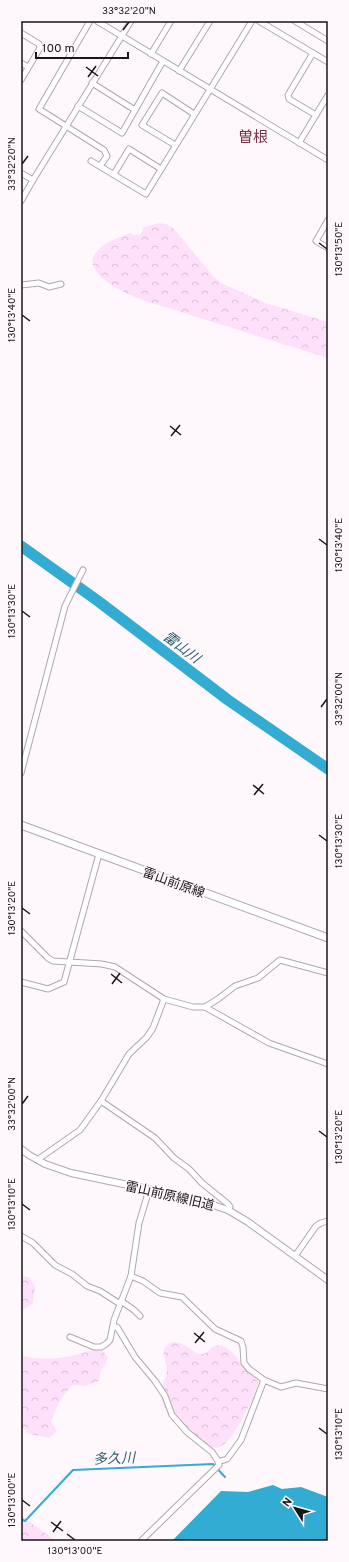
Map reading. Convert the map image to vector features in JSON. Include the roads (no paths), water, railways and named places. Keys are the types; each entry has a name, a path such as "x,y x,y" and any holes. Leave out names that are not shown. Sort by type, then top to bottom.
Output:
{"main road":[{"name":"雷山前原線","path":"21,825 328,938"}],"street":[{"path":"90,21 39,109 104,150 107,156 100,166"},
{"path":"97,21 328,160"},
{"path":"21,201 131,21"},
{"path":"151,54 171,21"},
{"path":"179,71 210,21"},
{"path":"91,161 146,194 252,21"},
{"path":"259,21 328,62"},
{"path":"295,21 328,41"},
{"path":"21,34 39,44 40,48 21,80"},
{"path":"313,53 288,95 289,98 316,115"},
{"path":"78,106 122,133 163,61"},
{"path":"21,63 28,67"},
{"path":"92,83 135,110"},
{"path":"175,145 142,125 162,93 194,114"},
{"path":"299,142 328,95"},
{"path":"114,174 129,149 161,169"},
{"path":"21,173 34,180"},
{"path":"328,220 316,241 328,248"},
{"path":"21,285 39,283 49,287 61,284"},
{"path":"21,773 68,598 83,570"},
{"path":"21,982 48,989 64,982 99,854"},
{"path":"21,931 48,958 54,961 102,964 115,967 164,999 193,1007 205,1007 218,1000 235,986 258,978 280,960 316,968 328,973"},
{"path":"39,1160 80,1130 101,1101 129,1054 147,1037 153,1028 164,999"},
{"path":"205,1007 269,1043 328,1064"},
{"path":"101,1101 155,1138 174,1158 189,1169 202,1183 228,1204 230,1207 228,1210"},
{"name":"雷山前原線旧道","path":"21,1149 39,1160 71,1173 149,1190 195,1198 228,1210 242,1218 328,1280"},
{"path":"70,1337 94,1347 106,1344 110,1340 120,1302 131,1276 138,1223 149,1190"},
{"path":"295,1256 316,1226 321,1222 328,1221"},
{"path":"21,1236 33,1243 55,1265 72,1274 87,1286 100,1291 134,1310 140,1316"},
{"path":"131,1276 160,1293 182,1298 215,1329 241,1341 244,1363 249,1369 264,1380 281,1387 296,1383 328,1389"},
{"path":"113,1327 117,1327 135,1357 155,1381 165,1396 172,1415 187,1432 212,1452 219,1463"},
{"path":"141,1541 219,1463 227,1459 241,1440 264,1380"}],"water":[{"path":"273,1485 282,1489 301,1487 328,1497 328,1541 172,1541 221,1491 248,1492"}],"waterway":[{"name":"雷山川","path":"21,546 98,601 228,700 328,769"},
{"name":"多久川","path":"21,1519 25,1521 73,1470 213,1464 225,1477"}],"district":[{"name":"曽根","path":"253,137"}]}
